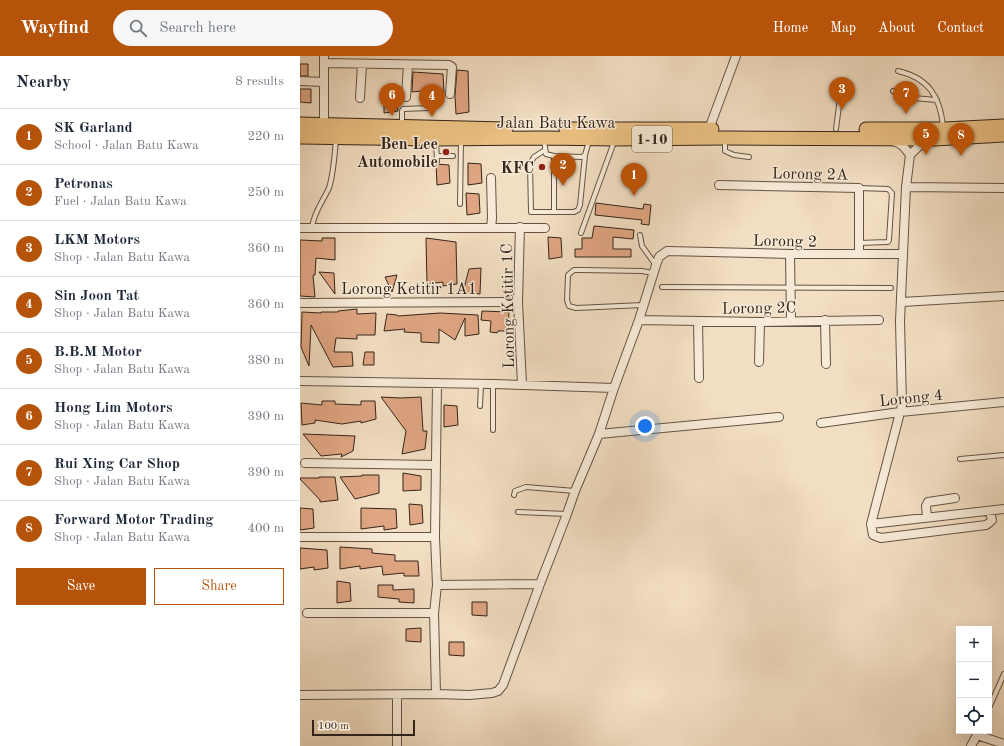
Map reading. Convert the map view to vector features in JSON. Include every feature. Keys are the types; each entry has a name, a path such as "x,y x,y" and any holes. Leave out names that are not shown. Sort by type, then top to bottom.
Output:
{"highway":[{"name":"Jalan Batu Kawa","path":"300,124 521,130 944,129 1004,126"},
{"name":"Jalan Batu Kawa","path":"300,137 461,139 544,144 589,138 935,139 1004,135"}],"street":[{"path":"709,129 736,56"},
{"path":"324,125 324,60 362,64 449,65 452,67 450,94"},
{"path":"360,98 362,64"},
{"path":"406,97 408,65"},
{"path":"300,81 324,82"},
{"path":"880,138 900,143 910,155"},
{"path":"935,139 919,146 910,155 906,187 902,254 902,302 900,321 902,405 871,524 873,535 881,538 986,525 992,520 990,511"},
{"path":"491,178 491,228"},
{"name":"Lorong 2A","path":"719,185 859,188 859,254"},
{"path":"906,187 1004,188"},
{"name":"Lorong Ketitir 1C","path":"520,227 518,302 522,384"},
{"path":"300,228 545,228"},
{"name":"Lorong 2","path":"654,269 659,257 667,251 790,254 902,254"},
{"path":"790,254 791,321"},
{"path":"300,695 436,694 469,696 492,693 498,691 504,685 540,584 568,514 575,491 599,434 639,320 654,269"},
{"path":"902,302 1004,296"},
{"name":"Lorong Ketitir 1A1","path":"300,303 518,302"},
{"name":"Lorong 2C","path":"639,320 698,322 879,320"},
{"path":"824,320 826,364"},
{"path":"698,322 699,378"},
{"path":"759,362 760,322"},
{"path":"300,381 522,384 614,388"},
{"path":"436,383 435,538 437,585 434,613 436,694"},
{"name":"Lorong 4","path":"821,423 900,412 1004,402"},
{"path":"599,434 779,417"},
{"path":"305,463 436,465"},
{"path":"927,517 926,506 928,502 955,498"},
{"path":"871,524 1004,509"},
{"path":"300,537 435,538"},
{"path":"437,585 540,584"},
{"path":"307,613 434,613"},
{"path":"397,695 397,746"},
{"path":"971,746 977,734"},
{"path":"980,734 1004,744"}],"lane":[{"path":"898,72 920,79 930,88 938,100 942,113 944,129"},
{"path":"836,129 841,90"},
{"path":"893,91 901,97 938,100"},
{"path":"402,127 403,109 428,108"},
{"path":"312,227 319,206 329,187 336,138"},
{"path":"544,144 534,156 530,164 531,212 574,212 578,210 580,205 585,155 589,138"},
{"path":"725,138 725,151 734,155 750,157"},
{"path":"435,139 437,159 453,156"},
{"path":"460,204 461,139"},
{"path":"582,233 614,139"},
{"path":"544,144 546,154 554,156 585,155"},
{"path":"554,156 554,212"},
{"path":"858,243 888,242 892,193 888,189 859,188"},
{"path":"640,235 642,246 654,269 642,271 574,270 568,275 567,300 569,306 576,308 643,304"},
{"path":"662,287 891,288"},
{"path":"480,406 481,384"},
{"path":"493,384 493,430"},
{"path":"960,459 1004,455"},
{"path":"514,494 515,491 526,487 575,491"},
{"path":"518,512 568,514"},
{"path":"992,701 1004,674"}],"building":[{"path":"300,64 308,64 308,76 300,76"},
{"path":"457,70 468,71 469,112 456,114 455,96"},
{"path":"413,72 443,74 444,93 431,95 431,90 412,92"},
{"path":"300,89 311,89 311,103 300,102"},
{"path":"384,91 397,92 398,111 384,113"},
{"path":"468,163 481,164 482,183 468,185"},
{"path":"436,164 449,165 450,183 437,185"},
{"path":"466,193 479,194 480,213 467,215"},
{"path":"596,203 643,209 644,204 651,205 649,225 641,224 642,220 595,215"},
{"path":"594,226 634,230 633,239 613,237 613,249 631,249 631,257 575,257 575,249 582,249 582,238 592,238"},
{"path":"548,237 561,238 562,257 549,259"},
{"path":"322,238 335,238 335,260 316,258 315,275 313,275 315,297 300,296 300,240 322,241"},
{"path":"426,238 456,242 457,284 443,286 443,282 427,284"},
{"path":"481,268 480,294 463,292 469,269"},
{"path":"319,272 334,273 335,294"},
{"path":"397,275 392,292 385,277"},
{"path":"357,309 357,314 376,313 375,335 357,335 357,339 336,338 334,352 352,352 353,366 333,367 311,325 309,366 301,347 302,312 321,313"},
{"path":"482,311 509,312 508,331 498,331 497,333 490,332 491,321 481,320"},
{"path":"440,313 478,315 479,334 465,336 465,318 455,340 439,329 439,343 421,342 421,333 404,332 405,329 384,331 387,314 398,316"},
{"path":"365,352 374,352 374,365 363,365"},
{"path":"381,397 421,397 423,431 427,431 425,449 402,454 406,431"},
{"path":"322,401 335,401 335,404 361,405 361,401 375,401 376,419 361,423 361,421 342,424 315,420 315,423 302,425 301,403 322,405"},
{"path":"444,405 457,406 458,425 444,427"},
{"path":"303,434 355,436 353,451 341,457 342,454 321,456"},
{"path":"403,473 421,476 421,490 403,491"},
{"path":"379,475 379,493 355,499 340,477"},
{"path":"335,477 338,500 320,502 320,500 300,479"},
{"path":"409,504 422,505 423,523 410,525"},
{"path":"300,508 313,509 314,528 300,530"},
{"path":"361,508 396,509 397,528 384,530 384,526 361,529"},
{"path":"340,547 372,549 372,553 395,555 395,561 418,561 419,576 404,576 404,573 383,575 382,566 360,569 360,566 340,569"},
{"path":"300,548 327,550 328,568 314,570 314,567 300,569"},
{"path":"337,581 350,583 351,601 337,603"},
{"path":"378,585 393,585 393,590 414,589 414,603 399,602 399,599 378,597"},
{"path":"472,602 487,602 487,616 472,615"},
{"path":"421,628 421,642 406,641 406,629"},
{"path":"449,642 464,642 464,656 449,655"}],"place":[{"name":"LKM Motors","path":"842,110"},
{"name":"Rui Xing Car Shop","path":"906,114"},
{"name":"Hong Lim Motors","path":"392,116"},
{"name":"Sin Joon Tat","path":"432,117"},
{"name":"Ben Lee Automobile","path":"446,152"},
{"name":"B.B.M Motor","path":"926,155"},
{"name":"Forward Motor Trading","path":"961,156"},
{"name":"KFC","path":"542,167"},
{"name":"Petronas","path":"563,186"},
{"name":"SK Garland","path":"634,196"}]}
